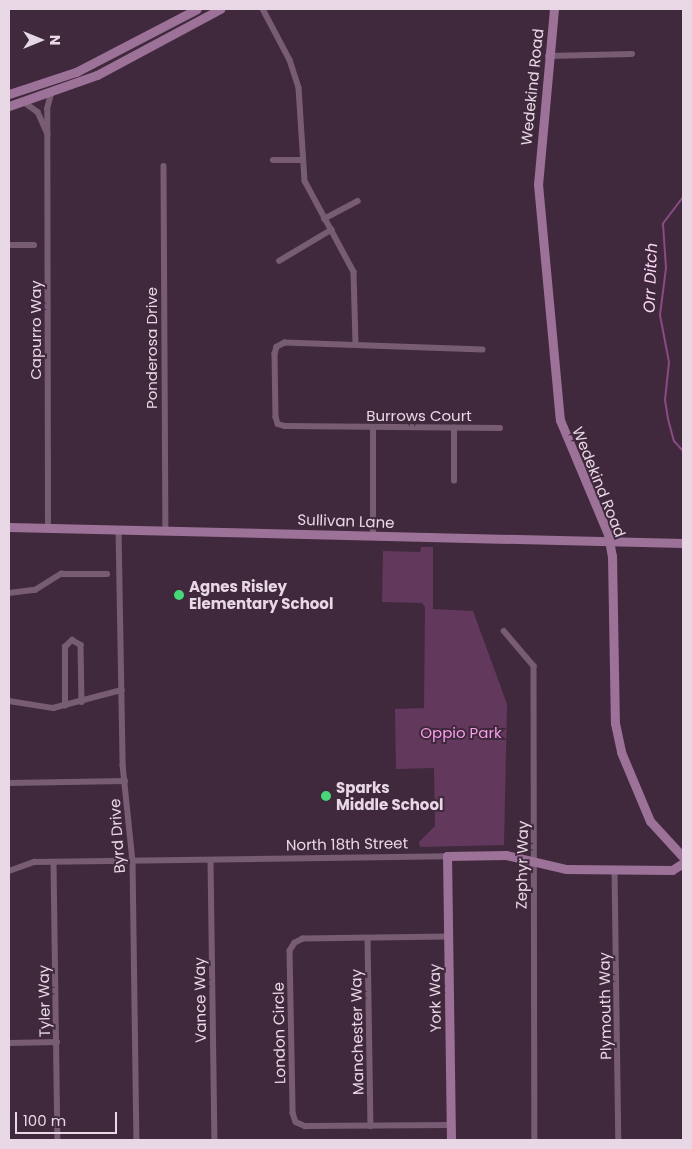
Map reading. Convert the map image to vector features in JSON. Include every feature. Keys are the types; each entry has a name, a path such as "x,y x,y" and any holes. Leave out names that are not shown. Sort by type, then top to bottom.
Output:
{"street":[{"path":"9,94 32,89 76,72 197,9"},
{"path":"9,104 24,102 51,94 105,71 220,9"},
{"path":"263,9 290,60 299,88 305,181 354,272 356,344 483,350"},
{"name":"Wedekind Road","path":"554,9 548,56 539,194 560,420 609,541 617,738 650,822 683,857"},
{"path":"548,56 632,54"},
{"path":"9,104 29,95 32,89"},
{"name":"Capurro Way","path":"48,527 47,110 51,94"},
{"name":"Capurro Way","path":"24,102 38,112 48,134"},
{"path":"273,160 303,160"},
{"name":"Ponderosa Drive","path":"164,166 166,531"},
{"path":"324,219 358,202"},
{"path":"279,261 331,230"},
{"path":"9,245 34,245"},
{"name":"Burrows Court","path":"356,344 285,343 277,347 275,354 278,424 373,428 500,428"},
{"path":"373,428 373,536"},
{"path":"454,428 454,480"},
{"name":"Sullivan Lane","path":"9,527 683,543"},
{"name":"Byrd Drive","path":"119,530 124,781 132,861 137,1140"},
{"path":"9,593 35,590 61,574 107,574"},
{"name":"Zephyr Way","path":"504,631 534,666 536,862 532,930 534,1140"},
{"path":"65,706 65,647 72,640 81,645 82,702"},
{"path":"9,701 20,706 65,706 122,690"},
{"path":"9,783 124,781"},
{"name":"North 18th Street","path":"9,870 29,863 54,862 447,856 506,856 536,862 556,869 672,870 683,862"},
{"name":"York Way","path":"447,856 451,1140"},
{"name":"Vance Way","path":"211,860 215,1140"},
{"name":"Tyler Way","path":"54,862 58,1140"},
{"name":"Plymouth Way","path":"615,870 619,1140"},
{"name":"London Circle","path":"448,937 303,939 292,946 293,1113 296,1122 305,1126 451,1124"},
{"name":"Manchester Way","path":"368,938 371,1126"},
{"path":"9,1043 57,1042"}],"green space":[{"name":"Oppio Park","path":"421,547 433,547 433,609 473,611 507,704 504,845 420,847 419,842 435,826 434,768 396,769 395,709 424,708 425,607 422,603 382,602 383,551 420,552"}],"waterway":[{"name":"Orr Ditch","path":"683,197 663,224 666,268 660,315 669,362 665,400 668,419 674,441 683,451"}],"place":[{"name":"Agnes Risley Elementary School","path":"179,595"},
{"name":"Sparks Middle School","path":"326,796"}]}
